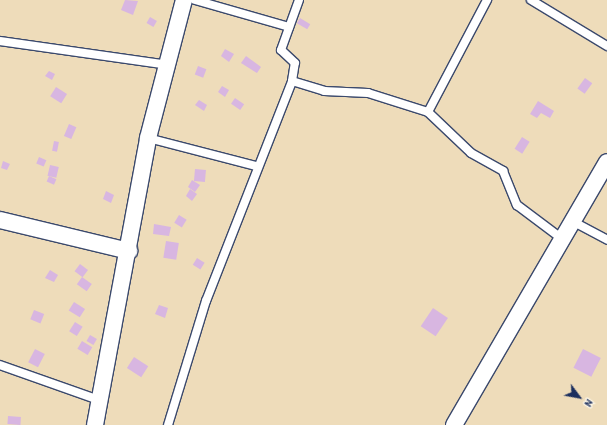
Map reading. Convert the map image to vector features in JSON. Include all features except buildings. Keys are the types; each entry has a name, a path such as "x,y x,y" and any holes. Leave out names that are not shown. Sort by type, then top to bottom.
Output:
{"street":[{"path":"95,425 129,251 148,138 184,0"},
{"path":"454,425 561,238 607,162"},
{"path":"0,220 129,251"}],"lane":[{"path":"195,0 289,27"},
{"path":"168,425 206,301 256,166 292,80 295,63 281,50 299,0"},
{"path":"428,112 487,0"},
{"path":"531,0 607,46"},
{"path":"0,41 168,65"},
{"path":"292,80 324,91 368,93 428,112 471,153 504,171 517,206 561,238"},
{"path":"148,138 256,166"},
{"path":"572,221 607,240"},
{"path":"0,365 100,400"}]}
